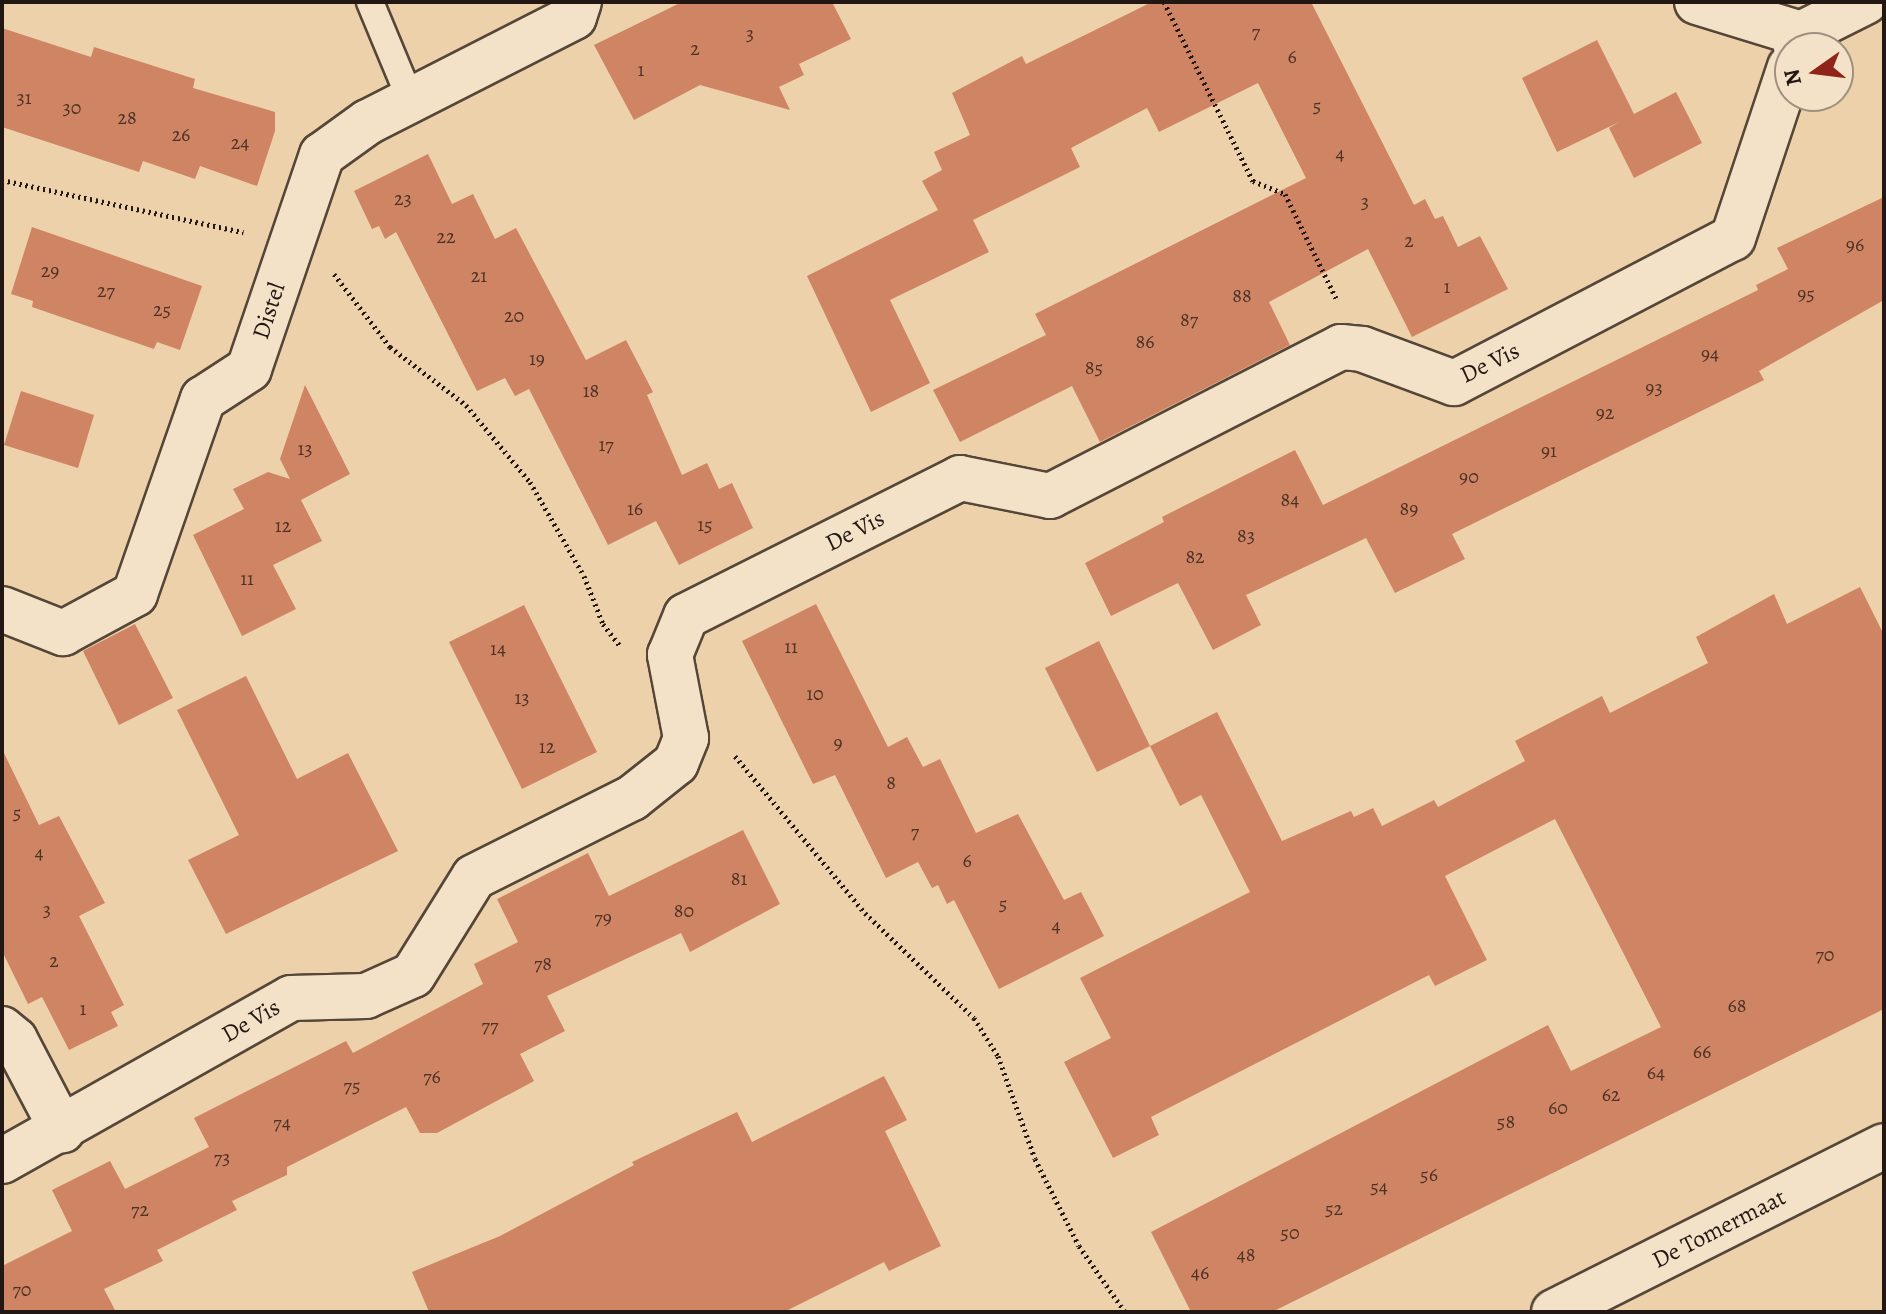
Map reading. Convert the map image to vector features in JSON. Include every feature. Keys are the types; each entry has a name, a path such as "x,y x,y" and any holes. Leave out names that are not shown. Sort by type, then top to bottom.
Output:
{"street":[{"name":"Distel","path":"2,609 63,633 135,594 203,399 249,369 322,155 368,122 412,103 574,17 579,2"},
{"path":"1697,2 1774,39"},
{"path":"1822,32 1865,2"},
{"name":"De Vis","path":"2,1161 62,1130 291,998 366,996 413,975 474,877 632,798 676,763 686,738 670,655 686,616 960,478 1050,496 1341,347 1362,349 1454,383 1733,238 1775,112"},
{"path":"2,1029 15,1040 62,1130"},
{"name":"De Tomermaat","path":"1554,1312 1884,1146"}],"lane":[{"path":"370,2 412,103"}],"path":[{"path":"1164,2 1253,181 1285,194 1362,349"}],"building":[{"path":"682,2 832,2 851,39 799,64 804,75 779,87 790,110 700,85 634,120 594,45"},
{"path":"1152,2 1311,2 1414,205 1425,199 1435,219 1443,216 1458,247 1480,236 1508,289 1412,337 1368,249 1269,302 1290,345 1100,442 1072,386 960,442 933,390 1046,335 1035,314 1306,178 1258,83 1159,132 1147,108 1071,148 1080,167 973,220 989,252 890,300 930,383 871,412 807,276 938,210 922,181 942,170 934,152 970,135 952,93 1022,56 1026,64"},
{"path":"2,28 91,57 94,47 195,79 193,88 275,112 275,131 257,186 200,166 195,179 143,161 139,172 2,127"},
{"path":"1597,40 1634,114 1676,92 1702,143 1634,178 1609,128 1619,122 1557,152 1522,78"},
{"path":"428,154 452,204 473,194 495,239 516,228 586,360 626,340 653,392 647,395 682,475 707,463 719,489 732,483 753,528 679,565 656,521 608,545 529,389 515,396 505,378 477,391 396,232 385,239 379,226 372,229 354,191"},
{"path":"1884,197 1884,300 1759,371 1764,380 1452,534 1465,559 1395,593 1366,538 1246,595 1261,625 1213,650 1178,583 1111,616 1085,563 1164,522 1162,517 1295,450 1323,505 1758,290 1756,285 1788,269 1777,248"},
{"path":"32,227 202,286 180,350 157,342 154,349 32,307 33,301 11,294"},
{"path":"305,385 350,474 301,500 322,541 273,565 296,609 242,636 193,535 244,509 233,489 268,472 290,479 280,459"},
{"path":"21,391 94,415 78,468 4,445"},
{"path":"1860,587 1884,635 1884,1009 1272,1312 1191,1312 1151,1232 1548,1025 1571,1071 1661,1027 1555,819 1445,876 1487,960 1435,986 1429,975 1151,1117 1159,1135 1113,1158 1064,1062 1111,1038 1080,978 1250,892 1201,795 1180,806 1150,746 1217,712 1282,841 1351,811 1354,817 1373,808 1382,826 1434,800 1438,807 1525,761 1515,741 1602,696 1610,713 1708,663 1696,637 1774,594 1787,624"},
{"path":"816,604 888,747 907,737 923,767 940,759 976,833 1018,814 1064,900 1081,892 1104,936 999,989 954,900 947,904 938,885 932,888 918,862 886,878 835,775 813,784 742,641"},
{"path":"524,605 597,752 522,789 449,642"},
{"path":"135,624 173,698 119,725 83,651"},
{"path":"1099,641 1150,746 1097,772 1045,668"},
{"path":"246,676 297,779 348,753 398,851 226,934 188,860 239,835 177,710"},
{"path":"2,749 39,825 59,816 105,903 79,916 124,1005 111,1012 118,1026 69,1050 42,997 28,1004 2,951"},
{"path":"743,830 780,904 690,952 681,933 547,996 565,1031 520,1054 534,1081 437,1133 420,1133 406,1107 287,1167 287,1175 232,1201 237,1210 157,1250 163,1261 104,1289 116,1312 2,1312 2,1266 72,1231 52,1190 110,1161 125,1189 209,1147 194,1118 346,1041 353,1053 483,984 474,964 518,942 497,899 588,853 609,896"},
{"path":"884,1076 907,1120 885,1131 941,1246 889,1271 884,1262 784,1312 429,1312 412,1272 500,1236 634,1165 632,1162 737,1112 752,1142"}]}
